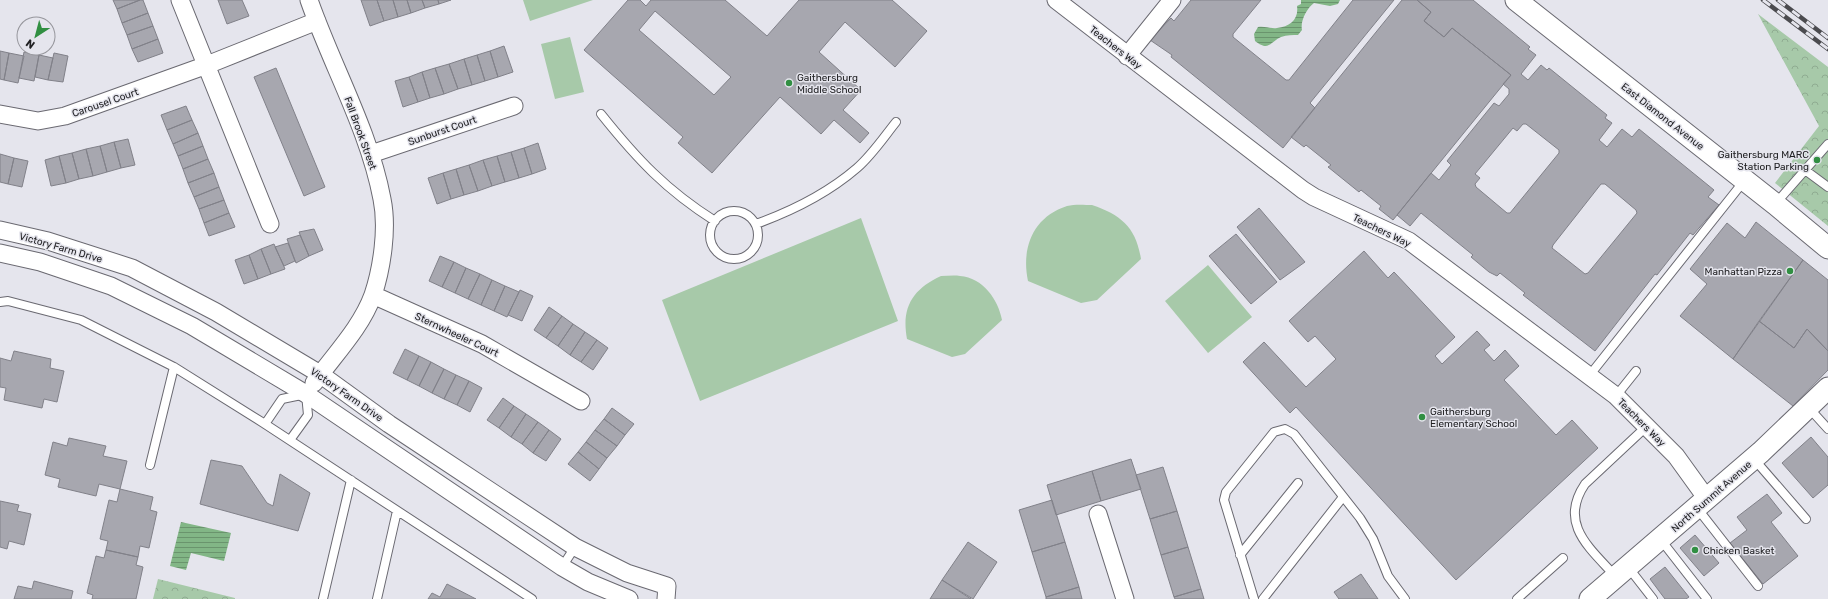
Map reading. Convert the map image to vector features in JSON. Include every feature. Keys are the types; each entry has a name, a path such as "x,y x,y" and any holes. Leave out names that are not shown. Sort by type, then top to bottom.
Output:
{"street":[{"path":"180,0 270,224"},
{"name":"Fall Brook Street","path":"306,394 350,335 373,295 384,248 382,201 371,154 309,0"},
{"name":"Teachers Way","path":"1056,0 1303,190 1314,197 1409,241 1616,396 1676,456 1702,503"},
{"path":"1127,56 1172,0"},
{"name":"East Diamond Avenue","path":"1516,0 1775,204 1828,248"},
{"name":"Carousel Court","path":"0,114 38,121 65,116 207,65 317,21"},
{"name":"Sunburst Court","path":"371,154 514,106"},
{"name":"Victory Farm Drive","path":"0,230 48,241 132,268 216,312 320,374 389,424 575,547 627,573 667,586 666,599"},
{"name":"Victory Farm Drive","path":"0,253 40,262 111,286 192,326 306,394 562,567 588,582 629,599"},
{"name":"Sternwheeler Court","path":"373,295 482,344 581,401"},
{"name":"North Summit Avenue","path":"1590,599 1754,458 1828,388"},
{"path":"1098,514 1124,599"}],"lane":[{"path":"601,114 629,149 664,184 691,206 715,221"},
{"path":"756,224 791,210 836,184 858,167 896,122"},
{"path":"1775,204 1828,144"},
{"path":"1805,170 1828,187"},
{"path":"1589,376 1744,181"},
{"path":"732,211 742,212 750,217 756,224 758,233 756,246 746,256 732,259 718,253 711,238 711,230 715,221 723,214 732,211"},
{"path":"0,302 8,301 81,320 174,367 290,440 532,599"},
{"path":"150,464 174,367"},
{"path":"1616,396 1636,371"},
{"path":"265,424 282,399 306,394 308,415 290,440"},
{"path":"1808,408 1828,430"},
{"path":"1647,426 1585,484 1578,494 1574,516 1577,529 1583,539 1653,599"},
{"path":"1254,599 1224,500 1226,492 1274,432 1285,429 1294,434 1360,518 1373,539 1388,576 1405,599"},
{"path":"1754,458 1806,519"},
{"path":"323,599 351,480"},
{"path":"1240,554 1298,483"},
{"path":"1263,599 1343,496"},
{"path":"1702,503 1758,586"},
{"path":"377,599 397,511"},
{"path":"1661,539 1707,599"},
{"path":"562,567 575,547"},
{"path":"1517,599 1563,558"}],"green space":[{"path":"523,0 593,0 530,21"},
{"path":"1758,14 1828,67 1828,226 1775,183 1819,126"},
{"path":"570,37 584,92 555,99 541,44"},
{"path":"1092,205 1111,213 1126,224 1135,238 1141,259 1097,300 1081,303 1028,281 1026,257 1028,246 1032,235 1038,226 1055,211 1067,206"},
{"path":"861,218 898,321 700,401 662,300"},
{"path":"1208,265 1252,317 1208,353 1165,301"},
{"path":"941,276 958,276 968,278 982,285 993,297 1002,320 965,354 952,357 907,339 906,317 911,300 923,287"},
{"path":"158,579 235,598 235,599 153,599"}],"shaded area":[{"path":"1301,0 1340,0 1338,4 1330,6 1314,3 1305,15 1302,23 1302,30 1298,35 1281,37 1266,46 1263,46 1255,41 1254,34 1258,27 1282,27 1293,22 1297,15 1297,6 1301,4"},
{"path":"181,522 231,533 224,561 191,553 186,570 170,566"}],"building":[{"path":"113,0 140,0 117,9"},
{"path":"143,0 148,13 122,23 117,9"},
{"path":"218,0 242,0 249,16 227,24"},
{"path":"361,0 377,0 384,21 370,26"},
{"path":"377,0 393,0 398,17 384,21"},
{"path":"393,0 407,0 411,13 398,17"},
{"path":"407,0 422,0 425,8 411,13"},
{"path":"422,0 438,0 439,4 425,8"},
{"path":"438,0 451,0 439,4"},
{"name":"Gaithersburg Middle School","path":"628,0 640,0 646,6 651,0 725,0 767,36 799,0 892,0 927,31 895,67 845,22 819,52 861,90 843,110 869,133 860,143 834,120 821,134 780,97 712,173 678,143 683,137 584,50","holes":["655,11 731,77 714,95 639,30"]},
{"path":"1191,0 1261,0 1233,34 1233,37 1286,80 1289,80 1353,0 1394,0 1310,103 1315,108 1283,148 1171,57 1172,55 1150,40 1171,18 1174,21"},
{"path":"1402,0 1417,0 1431,12 1424,21 1444,37 1452,28 1511,75 1393,220 1379,209 1381,206 1361,190 1359,192 1328,167 1331,165 1306,145 1304,147 1291,137"},
{"path":"1417,0 1473,0 1530,47 1528,49 1536,55 1521,74 1528,80 1541,65 1547,70 1549,68 1607,115 1605,118 1612,123 1599,140 1607,147 1622,129 1632,137 1639,129 1714,190 1708,197 1719,205 1693,235 1690,233 1657,275 1655,274 1595,351 1523,295 1525,293 1500,273 1497,276 1489,272 1471,257 1473,255 1421,213 1410,226 1397,215 1431,173 1439,180 1451,165 1447,161 1494,103 1499,106 1509,94 1509,89 1503,84 1511,75 1452,28 1444,37 1424,21 1431,12","holes":["1523,124 1526,124 1559,150 1559,153 1510,213 1507,213 1476,187 1475,184 1480,178 1475,174 1513,128 1517,131","1601,184 1605,184 1636,210 1637,213 1588,273 1585,274 1552,248"]},
{"path":"148,13 153,26 127,35 122,23"},
{"path":"153,26 158,39 132,49 127,35"},
{"path":"158,39 163,53 138,62 132,49"},
{"path":"504,46 513,72 498,77 490,51"},
{"path":"0,51 9,53 4,80 0,79"},
{"path":"490,51 498,77 485,81 477,55"},
{"path":"9,53 16,54 16,56 24,56 18,83 4,80"},
{"path":"56,53 68,56 63,82 48,80 53,56 56,56"},
{"path":"477,55 485,81 472,85 464,59"},
{"path":"23,56 39,56 34,81 19,78"},
{"path":"39,56 53,58 48,80 35,77"},
{"path":"464,59 472,85 458,89 449,64"},
{"path":"449,64 458,89 444,94 435,68"},
{"path":"276,68 325,187 304,196 254,77"},
{"path":"435,68 444,94 430,98 422,72"},
{"path":"422,72 430,98 418,102 409,77"},
{"path":"409,77 418,102 403,107 395,81"},
{"path":"186,106 192,120 167,130 161,115"},
{"path":"192,120 198,133 173,144 167,130"},
{"path":"198,133 203,146 178,156 173,144"},
{"path":"128,139 135,165 121,168 114,142"},
{"path":"114,142 121,168 107,172 100,146"},
{"path":"538,143 546,169 532,174 524,148"},
{"path":"100,146 107,172 93,176 86,149"},
{"path":"203,146 208,159 183,169 178,156"},
{"path":"524,148 532,174 519,178 511,152"},
{"path":"86,149 93,176 79,179 72,153"},
{"path":"511,152 519,178 505,182 497,156"},
{"path":"72,153 79,179 66,183 59,156"},
{"path":"0,154 14,158 8,184 0,182"},
{"path":"59,156 66,183 51,186 45,160"},
{"path":"497,156 505,182 492,186 483,160"},
{"path":"14,158 28,161 22,187 8,184"},
{"path":"208,159 214,173 188,183 183,169"},
{"path":"483,160 492,186 478,191 469,165"},
{"path":"469,165 478,191 464,195 456,169"},
{"path":"456,169 464,195 451,199 443,173"},
{"path":"214,173 219,187 194,197 188,183"},
{"path":"443,173 451,199 437,204 428,178"},
{"path":"219,187 224,200 199,209 194,197"},
{"path":"224,200 229,213 204,223 199,209"},
{"path":"1259,208 1305,262 1280,280 1237,227"},
{"path":"229,213 235,227 209,236 204,223"},
{"path":"1756,222 1803,260 1733,359 1680,316 1707,284 1690,269 1727,223 1745,238"},
{"path":"314,229 323,250 309,256 299,232"},
{"path":"1236,234 1277,282 1251,304 1209,256"},
{"path":"300,235 309,256 296,263 287,239"},
{"path":"288,243 295,261 284,266 275,247"},
{"path":"274,244 285,269 271,274 261,249"},
{"path":"261,249 271,274 258,279 249,255"},
{"name":"Gaithersburg Elementary School","path":"1364,251 1388,278 1394,272 1455,337 1435,356 1442,364 1477,331 1490,345 1484,350 1494,361 1505,350 1519,366 1504,380 1556,435 1572,420 1598,448 1456,580 1296,407 1290,413 1243,362 1264,342 1306,387 1336,359 1315,336 1308,342 1289,321"},
{"path":"249,255 258,279 244,284 235,260"},
{"path":"440,256 454,262 442,287 429,281"},
{"path":"1803,260 1828,280 1828,351 1807,329 1794,348 1759,321"},
{"path":"454,262 466,268 455,293 442,287"},
{"path":"466,268 480,274 468,299 455,293"},
{"path":"480,274 492,280 481,305 468,299"},
{"path":"492,280 505,286 494,311 481,305"},
{"path":"505,286 519,292 507,317 494,311"},
{"path":"520,290 533,296 522,321 508,315"},
{"path":"549,307 562,316 546,338 534,330"},
{"path":"562,316 573,324 558,346 546,338"},
{"path":"1759,321 1794,348 1807,329 1828,351 1828,370 1793,406 1733,359"},
{"path":"573,324 585,332 570,355 558,346"},
{"path":"585,332 597,340 581,362 570,355"},
{"path":"597,340 608,348 593,370 581,362"},
{"path":"405,349 419,356 407,380 393,373"},
{"path":"14,351 51,359 50,368 64,371 57,402 44,399 42,408 4,400 6,388 0,387 0,358 11,361"},
{"path":"419,356 431,362 419,386 407,380"},
{"path":"431,362 444,369 432,393 419,386"},
{"path":"444,369 456,375 444,399 432,393"},
{"path":"456,375 469,381 457,405 444,399"},
{"path":"469,381 482,388 470,412 457,405"},
{"path":"503,398 514,406 499,428 487,420"},
{"path":"514,406 526,414 511,437 499,428"},
{"path":"612,408 634,424 625,435 604,419"},
{"path":"526,414 538,422 522,444 511,437"},
{"path":"604,419 625,435 617,446 595,430"},
{"path":"538,422 549,430 533,453 522,444"},
{"path":"549,430 561,439 546,461 533,453"},
{"path":"595,430 617,446 607,458 586,442"},
{"path":"1811,437 1828,457 1828,485 1813,498 1782,463"},
{"path":"69,438 106,446 103,456 127,461 120,489 99,484 96,496 58,487 60,479 45,475 53,442 67,446"},
{"path":"586,442 607,458 599,469 578,452"},
{"path":"578,452 599,469 590,481 568,464"},
{"path":"1131,459 1141,489 1101,501 1092,471"},
{"path":"211,460 242,466 267,503 273,506 280,474 310,493 298,531 200,504"},
{"path":"1163,467 1177,511 1150,519 1136,475"},
{"path":"1092,471 1101,501 1056,515 1047,485"},
{"path":"120,489 153,497 150,510 157,512 149,548 140,546 138,557 106,550 108,541 100,539 109,500 117,502"},
{"path":"1767,494 1782,513 1771,522 1798,556 1763,584 1730,543 1747,530 1737,517"},
{"path":"1052,500 1065,542 1032,552 1019,510"},
{"path":"0,501 19,505 17,511 31,514 24,545 9,541 7,549 0,547"},
{"path":"1177,511 1188,547 1161,555 1150,519"},
{"path":"1695,535 1719,563 1704,576 1680,548"},
{"path":"968,542 997,562 973,599 942,580"},
{"path":"1065,542 1079,587 1046,597 1032,552"},
{"path":"1188,547 1201,589 1174,597 1161,555"},
{"path":"106,550 138,557 136,565 143,567 136,599 92,599 93,595 87,593 96,556 104,558"},
{"path":"1665,567 1689,597 1686,599 1665,599 1650,579"},
{"path":"1361,574 1378,599 1339,599 1334,592"},
{"path":"942,580 971,599 930,599"},
{"path":"34,581 73,591 71,599 14,599 18,586 32,589"},
{"path":"447,584 476,599 428,599 432,593 440,597"},
{"path":"1079,587 1082,599 1046,599 1046,597"},
{"path":"1201,589 1204,599 1175,599 1174,597"}],"railway":[{"path":"1763,0 1828,49"},
{"path":"1778,0 1828,38"}],"place":[{"name":"Gaithersburg Middle School","path":"789,83"},
{"name":"Gaithersburg MARC Station Parking","path":"1817,160"},
{"name":"Manhattan Pizza","path":"1790,271"},
{"name":"Gaithersburg Elementary School","path":"1422,417"},
{"name":"Chicken Basket","path":"1695,550"}]}
